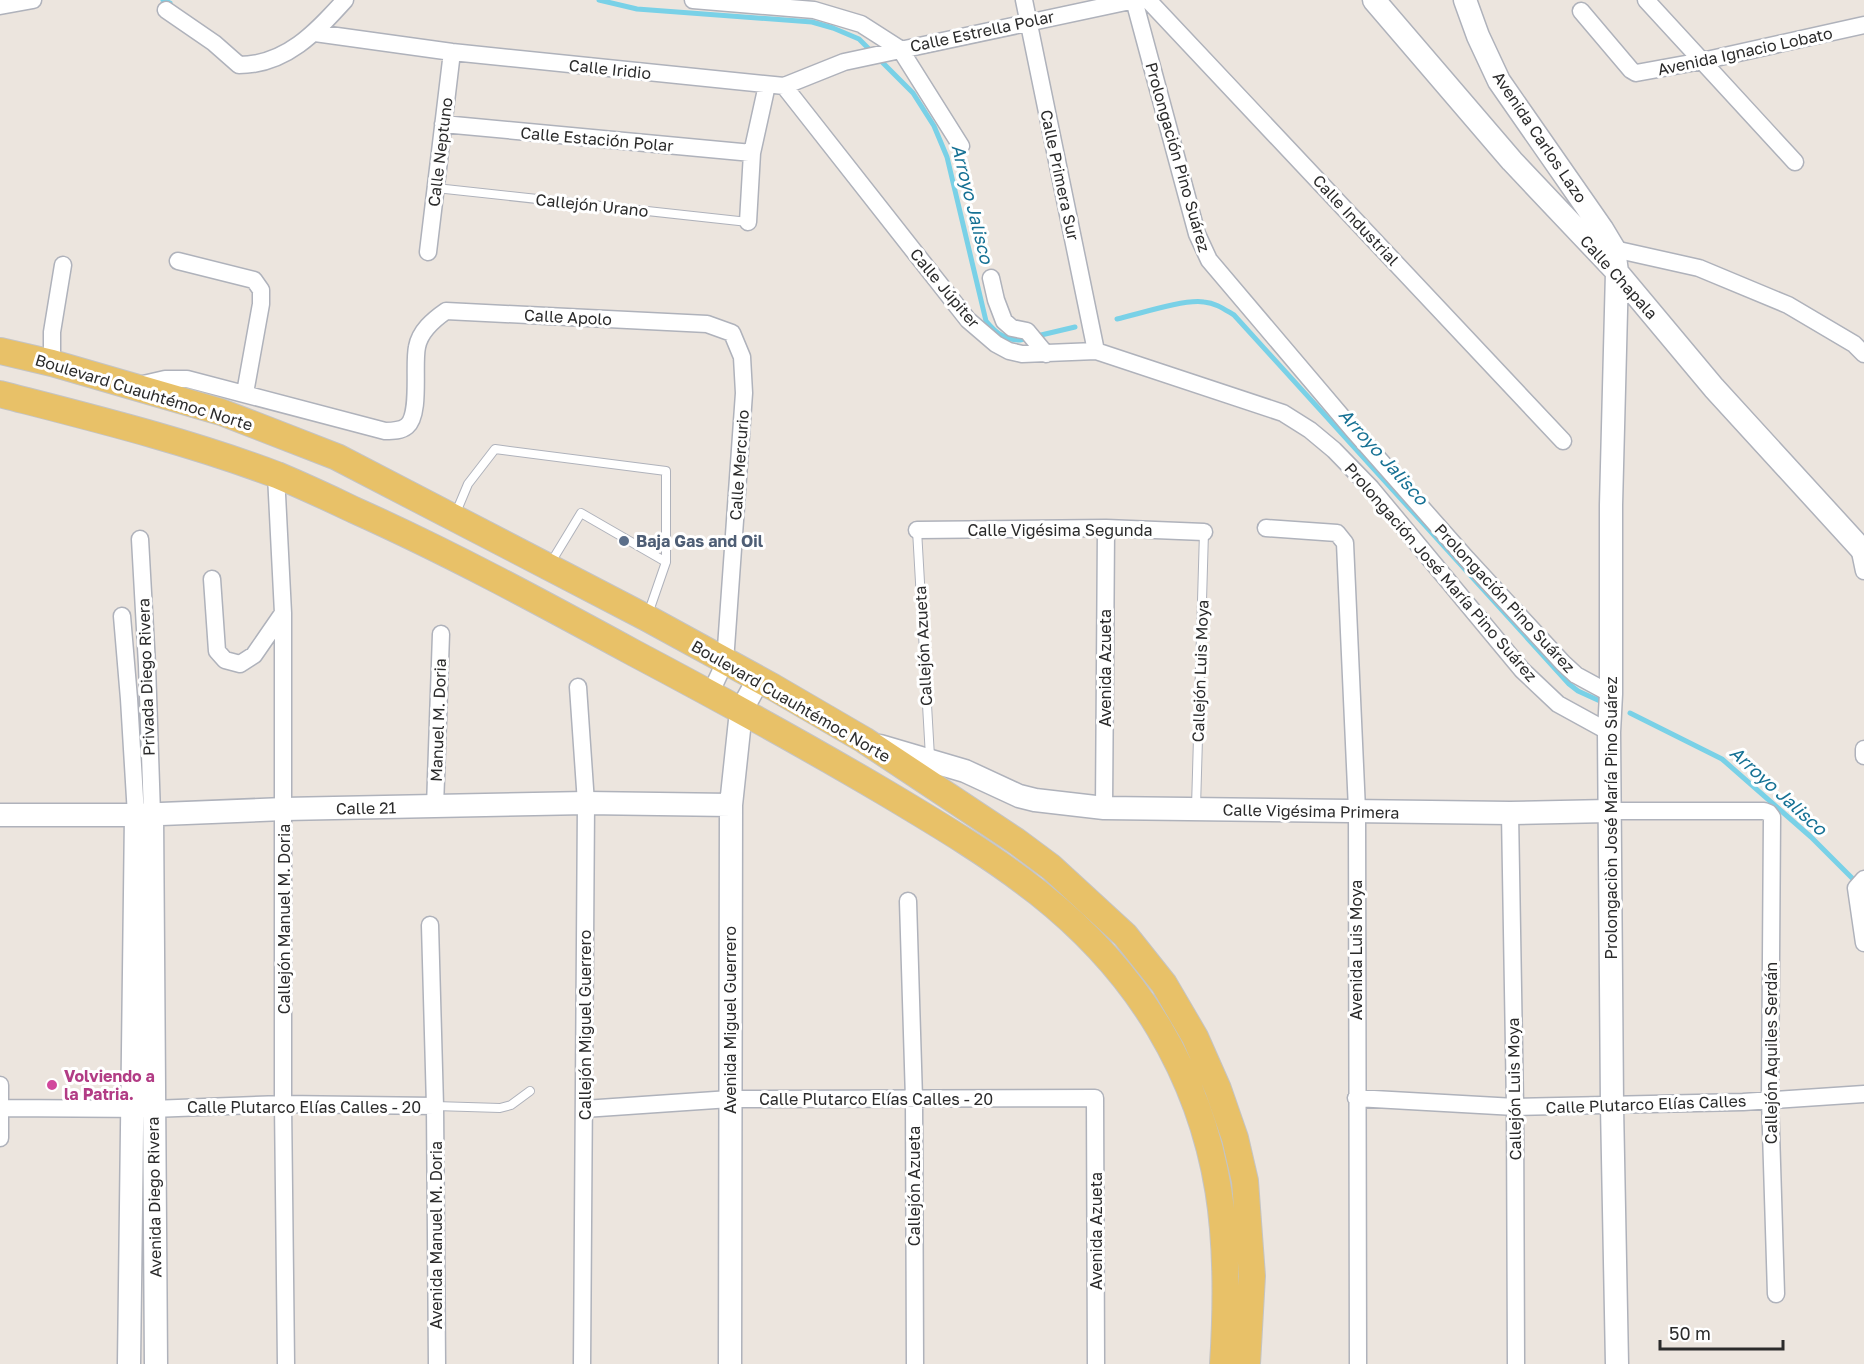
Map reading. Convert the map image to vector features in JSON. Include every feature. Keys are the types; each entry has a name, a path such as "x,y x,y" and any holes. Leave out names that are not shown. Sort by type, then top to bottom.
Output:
{"main road":[{"name":"Boulevard Cuauhtémoc Norte","path":"0,351 52,363 221,412 338,457 647,618 864,740 1016,841 1051,867 1125,935 1164,984 1195,1037 1218,1089 1235,1138 1245,1181 1252,1276 1247,1364"},
{"name":"Boulevard Cuauhtémoc Norte","path":"0,394 148,433 276,475 416,538 816,751 992,858 1039,892 1097,944 1123,976 1158,1026 1182,1071 1203,1122 1220,1192 1225,1234 1226,1324 1223,1364"}],"street":[{"path":"0,6 33,0"},
{"path":"166,10 214,43 239,65 256,65 288,52 315,33 345,0"},
{"name":"Calle Estrella Polar","path":"693,0 814,10 861,24 897,49 1134,0"},
{"name":"Calle Primera Sur","path":"1024,0 1096,351"},
{"name":"Prolongación Pino Suárez","path":"1134,0 1197,234 1209,260 1354,431 1555,654 1576,675 1611,694"},
{"name":"Calle Industrial","path":"1148,0 1563,441"},
{"name":"Calle Chapala","path":"1374,0 1512,161 1617,272 1714,388 1862,550"},
{"name":"Avenida Carlos Lazo","path":"1465,0 1478,36 1499,81 1592,213 1614,249 1617,272"},
{"path":"1646,0 1795,162"},
{"name":"Avenida Ignacio Lobato","path":"1581,11 1636,73 1702,61 1864,25"},
{"name":"Calle Iridio","path":"315,33 452,52 767,86 784,86 844,62 897,49"},
{"path":"897,49 960,146"},
{"name":"Calle Neptuno","path":"428,252 452,52"},
{"path":"748,222 752,153 767,86"},
{"name":"Calle Júpiter","path":"784,86 968,320 996,344 1009,351 1022,354 1042,349 1096,351 1283,414 1310,430 1334,450"},
{"name":"Calle Estación Polar","path":"443,124 752,153"},
{"path":"1614,249 1699,268 1788,305 1854,344 1864,354"},
{"path":"132,386 165,379 187,379 245,393 261,304 261,291 254,280 178,261"},
{"path":"52,363 52,332 63,265"},
{"name":"Prolongaciòn José María Pino Suárez","path":"1617,272 1611,505 1609,732 1617,1364"},
{"path":"991,278 1004,321 1012,328 1027,331 1042,349"},
{"name":"Calle Apolo","path":"245,393 385,431 397,431 408,425 413,415 417,346 423,332 432,321 446,311 707,324"},
{"name":"Calle Mercurio","path":"707,324 732,333 744,368 725,662 710,694"},
{"name":"Prolongación José María Pino Suárez","path":"1334,450 1371,488 1522,670 1558,704 1609,732"},
{"name":"Callejón Manuel M. Doria","path":"276,475 283,613 283,1104 286,1364"},
{"name":"Calle Vigésima Segunda","path":"917,530 1106,528 1204,532"},
{"name":"Avenida Azueta","path":"1104,808 1106,528"},
{"name":"Avenida Luis Moya","path":"1266,528 1337,534 1345,543 1357,810 1358,1364"},
{"name":"Privada Diego Rivera","path":"140,539 147,665 144,815"},
{"path":"1862,550 1864,571"},
{"path":"212,579 217,651 225,660 240,664 254,655 283,613"},
{"name":"Privada Diego Rivera","path":"122,616 129,699 144,815"},
{"name":"Manuel M. Doria","path":"435,807 441,634"},
{"name":"Avenida Miguel Guerrero","path":"730,1364 731,804 741,711 758,680"},
{"name":"Callejón Miguel Guerrero","path":"578,687 586,804 582,1364"},
{"name":"Calle Vigésima Primera","path":"864,740 965,771 1018,796 1104,808 1510,813 1764,811 1769,813"},
{"path":"1864,749 1864,756"},
{"name":"Calle 21","path":"0,814 144,815 284,809 731,804"},
{"name":"Callejón Luis Moya","path":"1510,813 1516,1364"},
{"name":"Callejón Aquiles Serdán","path":"1769,813 1772,817 1770,1099 1776,1294"},
{"name":"Avenida Diego Rivera","path":"129,1364 142,1108 144,815"},
{"path":"1861,882 1864,943"},
{"name":"Callejón Azueta","path":"908,901 914,1099 915,1364"},
{"name":"Avenida Manuel M. Doria","path":"430,925 435,1106 437,1364"},
{"path":"0,1085 0,1138"},
{"name":"Calle Plutarco Elías Calles","path":"1356,1098 1515,1107 1612,1106 1864,1094"},
{"name":"Avenida Azueta","path":"1095,1098 1096,1364"},
{"name":"Calle Plutarco Elías Calles - 20","path":"584,1109 730,1099 1095,1098"},
{"name":"Calle Plutarco Elías Calles - 20","path":"0,1108 142,1108 283,1104 435,1106"},
{"name":"Avenida Diego Rivera","path":"142,1108 156,1364"}],"lane":[{"name":"Callejón Urano","path":"436,188 748,222"},
{"path":"453,518 468,484 495,449 666,471 666,562 647,618"},
{"path":"549,567 581,513 666,562"},
{"name":"Callejón Azueta","path":"917,530 930,762"},
{"name":"Callejón Luis Moya","path":"1196,810 1204,532"},
{"name":"Calle Plutarco Elías Calles - 20","path":"435,1106 500,1108 512,1105 530,1091"}],"waterway":[{"name":"Arroyo Jalisco","path":"163,0 170,3"},
{"name":"Arroyo Jalisco","path":"599,0 637,9 812,22 859,39 913,93 934,126 947,157 986,321 1001,335 1015,340 1075,327"},
{"name":"Arroyo Jalisco","path":"1117,319 1195,302 1212,304 1234,315 1569,684 1578,691 1600,701"},
{"name":"Arroyo Jalisco","path":"1630,713 1722,759 1811,837 1857,883"}],"place":[{"name":"Baja Gas and Oil","path":"624,541"},
{"name":"Volviendo a la Patria.","path":"52,1085"}]}
